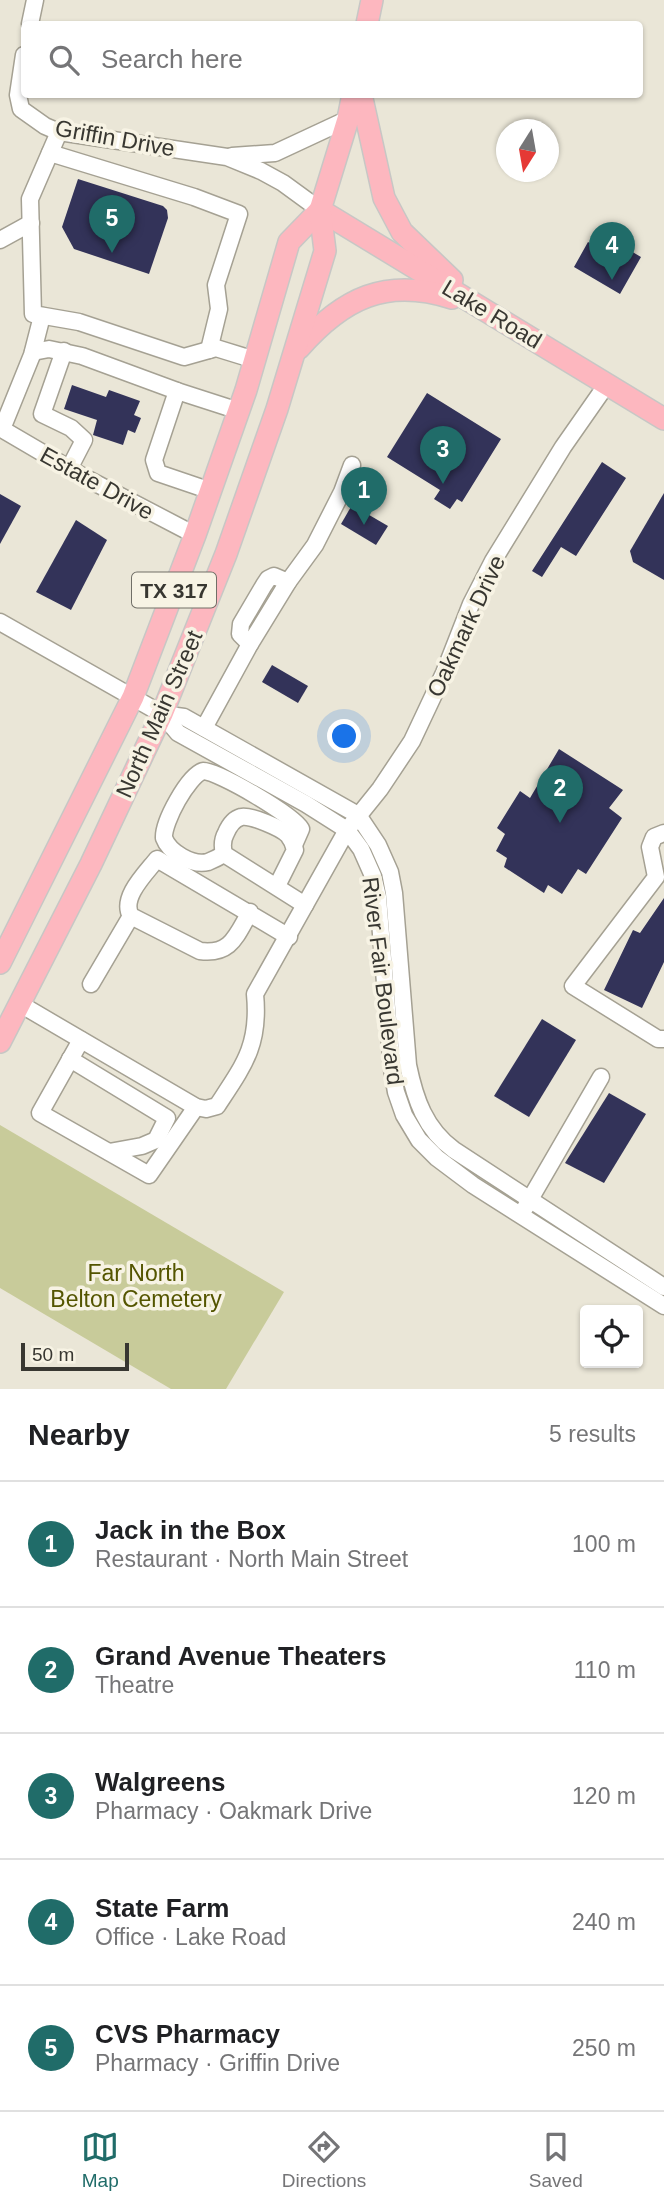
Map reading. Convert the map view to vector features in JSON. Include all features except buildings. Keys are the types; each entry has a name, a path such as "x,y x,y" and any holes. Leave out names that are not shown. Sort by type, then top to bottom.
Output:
{"main road":[{"path":"368,21 372,0"},
{"name":"North Main Street","path":"0,1042 91,864 162,714 226,554 325,251 320,210 352,98"},
{"path":"362,98 384,198 402,232 481,308"},
{"name":"North Main Street","path":"0,963 133,697 195,536 239,411 289,242 320,210"},
{"name":"Lake Road","path":"320,210 664,419"},
{"path":"293,355 331,315 350,303 375,293 407,290 434,292 481,308"}],"street":[{"path":"31,21 35,0"},
{"name":"Griffin Drive","path":"21,75 18,95 21,109 45,126 59,132 227,157 275,153 348,118"},
{"path":"59,132 30,200 33,314 79,322 184,357 216,348 255,360"},
{"path":"50,153 194,197 239,214 216,285 219,309 209,350"},
{"name":"Griffin Drive","path":"227,157 284,183 320,210"},
{"path":"0,240 31,223"},
{"path":"1,429 33,352 42,316"},
{"path":"33,352 49,349 64,351 239,411"},
{"path":"64,351 42,414 71,428 84,440 69,469"},
{"name":"Oakmark Drive","path":"196,1107 206,1109 217,1106 242,1069 253,1042 257,1019 256,994 347,830 380,789 412,741 444,673 471,604 493,561 563,447 607,384"},
{"path":"177,391 154,460 158,473 211,491"},
{"name":"Estate Drive","path":"1,429 69,469 195,536"},
{"path":"204,728 250,644 288,582 315,545 342,492 352,465"},
{"name":"River Fair Boulevard","path":"0,622 162,714 178,733 306,804 347,830 361,849 373,876 378,897 396,1093 417,1121 444,1143 664,1287"},
{"name":"River Fair Boulevard","path":"162,714 184,717 358,815 378,845 390,872 394,892 408,1065 419,1140 454,1172 664,1306"},
{"path":"224,854 209,862 197,862 171,849 164,838 168,820 192,779 203,771 217,775 290,816 301,828 291,860 277,886"},
{"path":"294,845 288,835 281,831 256,819 241,817 230,825 224,837 224,854 305,905"},
{"path":"664,833 654,837 650,847 660,878 573,986 658,1039 664,1039"},
{"path":"250,912 233,942 214,953 200,951 131,916 128,903 138,883 157,859 250,912 289,937"},
{"path":"91,984 131,916"},
{"path":"20,1004 196,1107 149,1175 40,1113 81,1040"},
{"path":"71,1059 167,1118 156,1140 142,1146 109,1152"},
{"path":"521,1216 601,1077"}],"green space":[{"name":"Far North Belton Cemetery","path":"0,1125 284,1292 226,1389 171,1389 0,1288"}],"place":[{"name":"CVS Pharmacy","path":"112,253"},
{"name":"State Farm","path":"612,280"},
{"name":"Walgreens","path":"443,484"},
{"name":"Jack in the Box","path":"364,525"},
{"name":"Grand Avenue Theaters","path":"560,823"}]}
